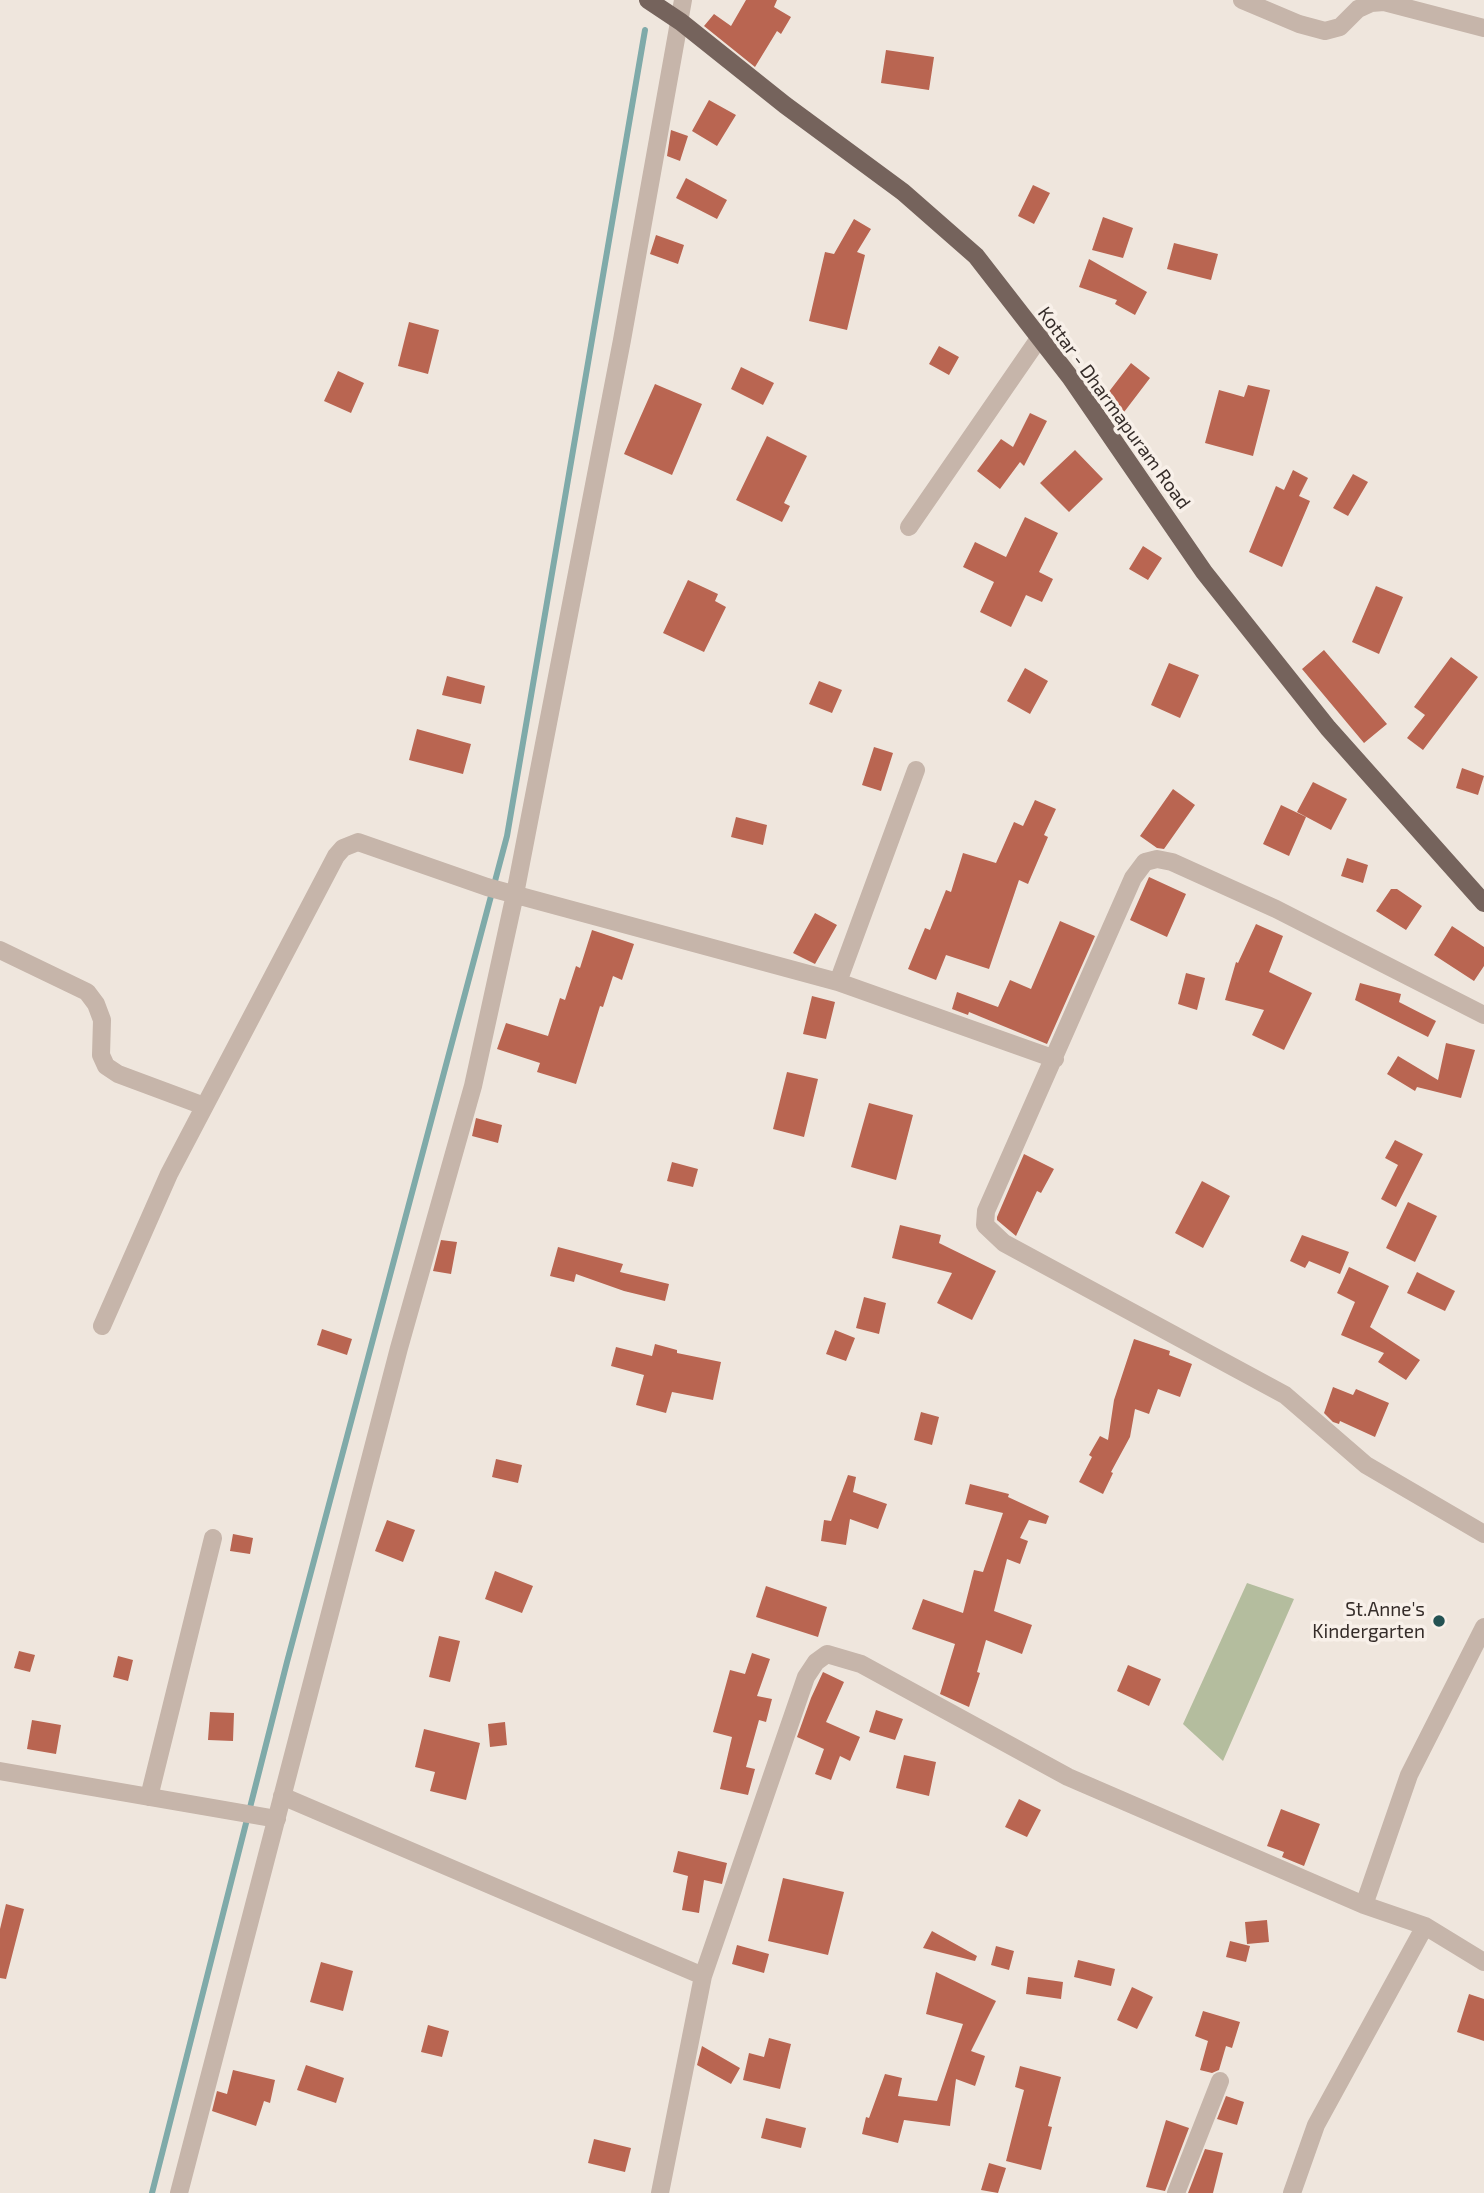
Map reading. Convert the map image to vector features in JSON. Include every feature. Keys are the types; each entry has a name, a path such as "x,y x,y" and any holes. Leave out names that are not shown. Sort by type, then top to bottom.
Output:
{"main road":[{"name":"Kottar - Dharmapuram Road","path":"648,0 681,22 785,106 903,192 976,256 1070,377 1212,582 1328,728 1484,903"}],"street":[{"path":"179,2193 259,1816 282,1796 399,1348 473,1086 503,891 622,340 683,0"},
{"path":"1242,0 1299,24 1325,31 1340,27 1358,9 1371,2 1384,2 1484,28"},
{"path":"909,527 1040,337"},
{"path":"838,982 916,770"},
{"path":"102,1326 169,1174 336,856 343,848 358,842 503,891 838,982 1055,1059"},
{"path":"1484,1015 1276,909 1172,862 1157,859 1145,862 1133,878 986,1211 985,1225 1004,1243 1285,1395 1366,1465 1484,1534"},
{"path":"0,950 86,992 96,1004 102,1020 101,1055 106,1066 118,1074 204,1106"},
{"path":"149,1797 213,1538"},
{"path":"1364,1905 1409,1775 1484,1628"},
{"path":"660,2193 703,1976 806,1677 816,1662 827,1654 861,1664 1068,1777 1364,1905 1424,1926 1484,1962"},
{"path":"0,1770 259,1816"},
{"path":"282,1796 703,1976"},
{"path":"1292,2193 1316,2125 1424,1926"},
{"path":"1175,2193 1220,2081"}],"green space":[{"path":"1247,1583 1294,1599 1223,1761 1183,1724"}],"building":[{"path":"746,0 777,0 774,7 791,17 781,34 777,31 755,67 704,26 714,14 731,26"},
{"path":"886,50 934,57 929,90 881,83"},
{"path":"709,100 736,115 717,146 692,131"},
{"path":"671,130 688,136 680,161 667,156"},
{"path":"686,178 727,200 717,219 676,198"},
{"path":"1033,185 1050,193 1034,224 1018,216"},
{"path":"1103,217 1133,228 1123,258 1092,250"},
{"path":"854,219 871,229 857,252 865,255 847,330 809,321 825,252 834,254"},
{"path":"656,235 684,245 678,264 650,254"},
{"path":"1174,243 1218,254 1211,280 1167,269"},
{"path":"1089,259 1147,292 1135,315 1115,304 1117,300 1079,287"},
{"path":"409,322 439,330 428,374 398,366"},
{"path":"939,346 959,357 949,375 929,364"},
{"path":"1131,363 1150,378 1118,420 1109,414 1101,402"},
{"path":"741,367 774,383 763,405 731,389"},
{"path":"338,371 364,383 351,413 324,401"},
{"path":"655,384 702,404 672,475 624,454"},
{"path":"1248,385 1270,390 1253,456 1205,443 1219,390 1244,397"},
{"path":"1030,413 1047,421 1024,466 1020,462 1000,489 977,471 1001,439 1013,447"},
{"path":"767,436 807,456 784,503 790,506 782,522 736,500"},
{"path":"1075,450 1103,479 1069,512 1040,483"},
{"path":"1293,470 1308,478 1299,496 1310,501 1282,567 1249,552 1276,486 1284,490"},
{"path":"1353,474 1368,482 1348,516 1333,508"},
{"path":"1025,517 1058,533 1039,572 1053,579 1042,602 1026,595 1011,627 980,612 994,582 963,567 975,542 1006,557"},
{"path":"1143,546 1162,558 1148,580 1129,569"},
{"path":"688,580 718,594 715,601 726,607 704,652 663,633"},
{"path":"1376,586 1403,597 1379,654 1352,642"},
{"path":"1324,650 1387,724 1364,743 1302,669"},
{"path":"1451,657 1478,677 1423,750 1407,738 1425,715 1414,707"},
{"path":"1169,663 1199,675 1180,718 1151,705"},
{"path":"1025,668 1048,681 1030,714 1007,701"},
{"path":"447,676 485,686 481,704 442,695"},
{"path":"819,681 842,690 832,713 809,704"},
{"path":"417,729 471,744 463,774 409,760"},
{"path":"874,747 893,753 881,791 862,785"},
{"path":"1462,768 1484,776 1478,795 1456,788"},
{"path":"1313,782 1347,799 1331,830 1297,812"},
{"path":"1173,789 1195,805 1164,849 1157,848 1140,836"},
{"path":"1035,800 1056,809 1044,835 1048,837 1028,884 1019,880 989,969 946,955 936,980 908,969 925,928 930,930 946,890 951,892 963,853 996,863 1014,822 1023,826"},
{"path":"1281,805 1306,817 1289,856 1263,844"},
{"path":"736,817 767,825 763,845 731,837"},
{"path":"1347,858 1368,865 1363,883 1341,876"},
{"path":"1149,877 1186,894 1167,937 1130,920"},
{"path":"1391,889 1397,889 1422,906 1406,930 1376,911"},
{"path":"815,913 837,925 815,964 793,953"},
{"path":"1060,921 1095,936 1047,1044 969,1012 968,1015 952,1009 957,992 998,1007 1010,980 1031,989"},
{"path":"1256,924 1283,936 1269,972 1312,993 1284,1050 1252,1035 1264,1010 1225,1000 1236,962 1238,963"},
{"path":"1452,926 1484,947 1484,966 1474,981 1434,955"},
{"path":"592,930 634,944 622,980 613,976 603,1007 600,1006 576,1084 537,1072 540,1063 497,1049 506,1023 548,1036 560,998 565,1000 576,966 580,968"},
{"path":"1186,973 1205,978 1197,1010 1178,1004"},
{"path":"1360,983 1401,994 1399,1002 1436,1021 1428,1037 1355,1000"},
{"path":"812,996 835,1002 826,1039 803,1034"},
{"path":"1446,1043 1475,1050 1461,1098 1417,1087 1415,1091 1387,1074 1398,1056 1438,1080"},
{"path":"787,1072 818,1079 804,1137 773,1129"},
{"path":"869,1103 913,1115 896,1180 851,1167"},
{"path":"476,1118 502,1125 498,1143 472,1136"},
{"path":"1395,1140 1423,1154 1396,1207 1381,1199 1398,1165 1385,1158"},
{"path":"1024,1154 1054,1169 1041,1193 1037,1191 1016,1236 997,1220 997,1217"},
{"path":"672,1162 698,1169 693,1187 667,1181"},
{"path":"1202,1181 1230,1196 1203,1248 1175,1233"},
{"path":"1408,1202 1437,1216 1415,1262 1386,1248"},
{"path":"900,1225 941,1235 939,1243 996,1271 972,1320 937,1303 952,1273 892,1258"},
{"path":"1302,1235 1349,1252 1340,1274 1309,1261 1305,1268 1290,1261"},
{"path":"441,1240 457,1242 451,1274 433,1271"},
{"path":"558,1247 623,1264 620,1272 669,1284 665,1301 624,1291 576,1274 574,1282 550,1276"},
{"path":"1349,1267 1389,1286 1370,1327 1420,1360 1406,1380 1378,1362 1384,1353 1341,1335 1355,1302 1337,1293"},
{"path":"1417,1272 1455,1291 1445,1311 1407,1293"},
{"path":"864,1297 886,1303 879,1334 856,1328"},
{"path":"322,1329 352,1339 347,1355 317,1345"},
{"path":"835,1330 855,1338 846,1361 826,1354"},
{"path":"1134,1339 1170,1351 1169,1355 1192,1364 1180,1397 1158,1389 1149,1414 1135,1409 1130,1437 1111,1472 1113,1473 1103,1494 1079,1482 1092,1457 1089,1455 1100,1436 1108,1440 1114,1400"},
{"path":"655,1344 677,1350 677,1353 721,1362 713,1400 672,1392 666,1413 636,1405 644,1375 611,1366 616,1347 652,1356"},
{"path":"1333,1387 1353,1395 1356,1389 1389,1403 1375,1437 1340,1421 1339,1424 1333,1422 1324,1413"},
{"path":"921,1412 939,1417 932,1445 914,1440"},
{"path":"496,1459 522,1465 518,1483 492,1477"},
{"path":"848,1475 856,1477 853,1492 887,1504 878,1529 850,1519 846,1545 821,1541 824,1520 831,1521"},
{"path":"970,1484 1009,1494 1008,1497 1049,1516 1046,1524 1029,1520 1020,1538 1028,1541 1020,1564 1007,1559 994,1611 1032,1625 1022,1654 986,1640 977,1672 980,1673 969,1707 940,1694 955,1644 912,1629 923,1599 963,1613 974,1570 983,1572 1003,1513 965,1504"},
{"path":"387,1520 415,1530 403,1562 375,1551"},
{"path":"233,1534 253,1538 250,1554 230,1551"},
{"path":"495,1571 533,1586 522,1613 485,1599"},
{"path":"766,1586 827,1607 818,1637 756,1617"},
{"path":"439,1636 460,1641 450,1682 429,1677"},
{"path":"19,1651 35,1655 30,1672 14,1668"},
{"path":"752,1653 770,1659 757,1696 772,1699 766,1722 759,1720 746,1767 755,1769 748,1795 720,1789 732,1737 713,1732 730,1670 745,1674"},
{"path":"118,1656 133,1660 128,1681 113,1677"},
{"path":"1128,1665 1161,1679 1149,1706 1117,1691"},
{"path":"823,1672 844,1682 826,1722 860,1737 850,1761 840,1756 831,1780 815,1774 824,1749 797,1737"},
{"path":"876,1710 903,1719 895,1740 869,1732"},
{"path":"210,1712 234,1713 233,1741 208,1740"},
{"path":"32,1720 61,1725 56,1754 27,1749"},
{"path":"505,1722 507,1745 490,1747 488,1724"},
{"path":"424,1729 480,1743 466,1800 430,1791 435,1772 415,1767"},
{"path":"904,1755 936,1762 929,1796 896,1788"},
{"path":"1019,1799 1041,1810 1027,1837 1005,1827"},
{"path":"1281,1809 1320,1824 1304,1866 1282,1857 1284,1852 1267,1846"},
{"path":"678,1851 727,1863 722,1884 704,1880 699,1913 682,1910 688,1876 673,1872"},
{"path":"783,1878 844,1892 828,1955 768,1941"},
{"path":"6,1904 24,1909 6,1979 0,1978 0,1929"},
{"path":"1267,1920 1269,1942 1247,1944 1245,1922"},
{"path":"932,1931 977,1956 975,1961 923,1948"},
{"path":"1230,1941 1250,1946 1246,1962 1226,1957"},
{"path":"737,1945 769,1954 764,1973 732,1964"},
{"path":"996,1946 1014,1951 1009,1970 991,1965"},
{"path":"1078,1960 1115,1969 1111,1986 1074,1977"},
{"path":"321,1962 353,1971 343,2011 310,2002"},
{"path":"936,1972 996,2001 971,2051 985,2056 975,2086 956,2079 950,2126 904,2120 898,2143 862,2134 866,2117 869,2118 885,2074 902,2078 898,2096 937,2101 963,2024 926,2014"},
{"path":"1028,1977 1063,1982 1061,1999 1026,1994"},
{"path":"1132,1987 1153,1997 1137,2029 1117,2020"},
{"path":"1469,1994 1484,1999 1484,2041 1457,2032"},
{"path":"1203,2011 1240,2022 1232,2048 1226,2046 1219,2070 1212,2073 1200,2070 1208,2041 1195,2036"},
{"path":"428,2025 449,2031 442,2057 421,2052"},
{"path":"769,2038 791,2044 780,2089 743,2080 749,2053 764,2057"},
{"path":"702,2046 740,2068 731,2084 697,2065"},
{"path":"306,2065 344,2078 336,2103 297,2090"},
{"path":"1020,2066 1061,2077 1048,2126 1052,2127 1041,2170 1006,2161 1024,2090 1015,2087"},
{"path":"233,2070 275,2080 270,2103 264,2101 256,2126 212,2111 217,2091 227,2094"},
{"path":"1226,2096 1244,2102 1237,2125 1217,2119"},
{"path":"766,2118 806,2128 801,2148 761,2138"},
{"path":"1166,2120 1189,2128 1165,2191 1146,2187"},
{"path":"594,2139 631,2148 625,2172 588,2163"},
{"path":"1205,2149 1223,2153 1213,2193 1188,2193"},
{"path":"989,2163 1006,2168 998,2193 981,2190"}],"waterway":[{"path":"152,2193 287,1662 507,836 645,30"}],"place":[{"name":"St.Anne's Kindergarten","path":"1439,1621"}]}
